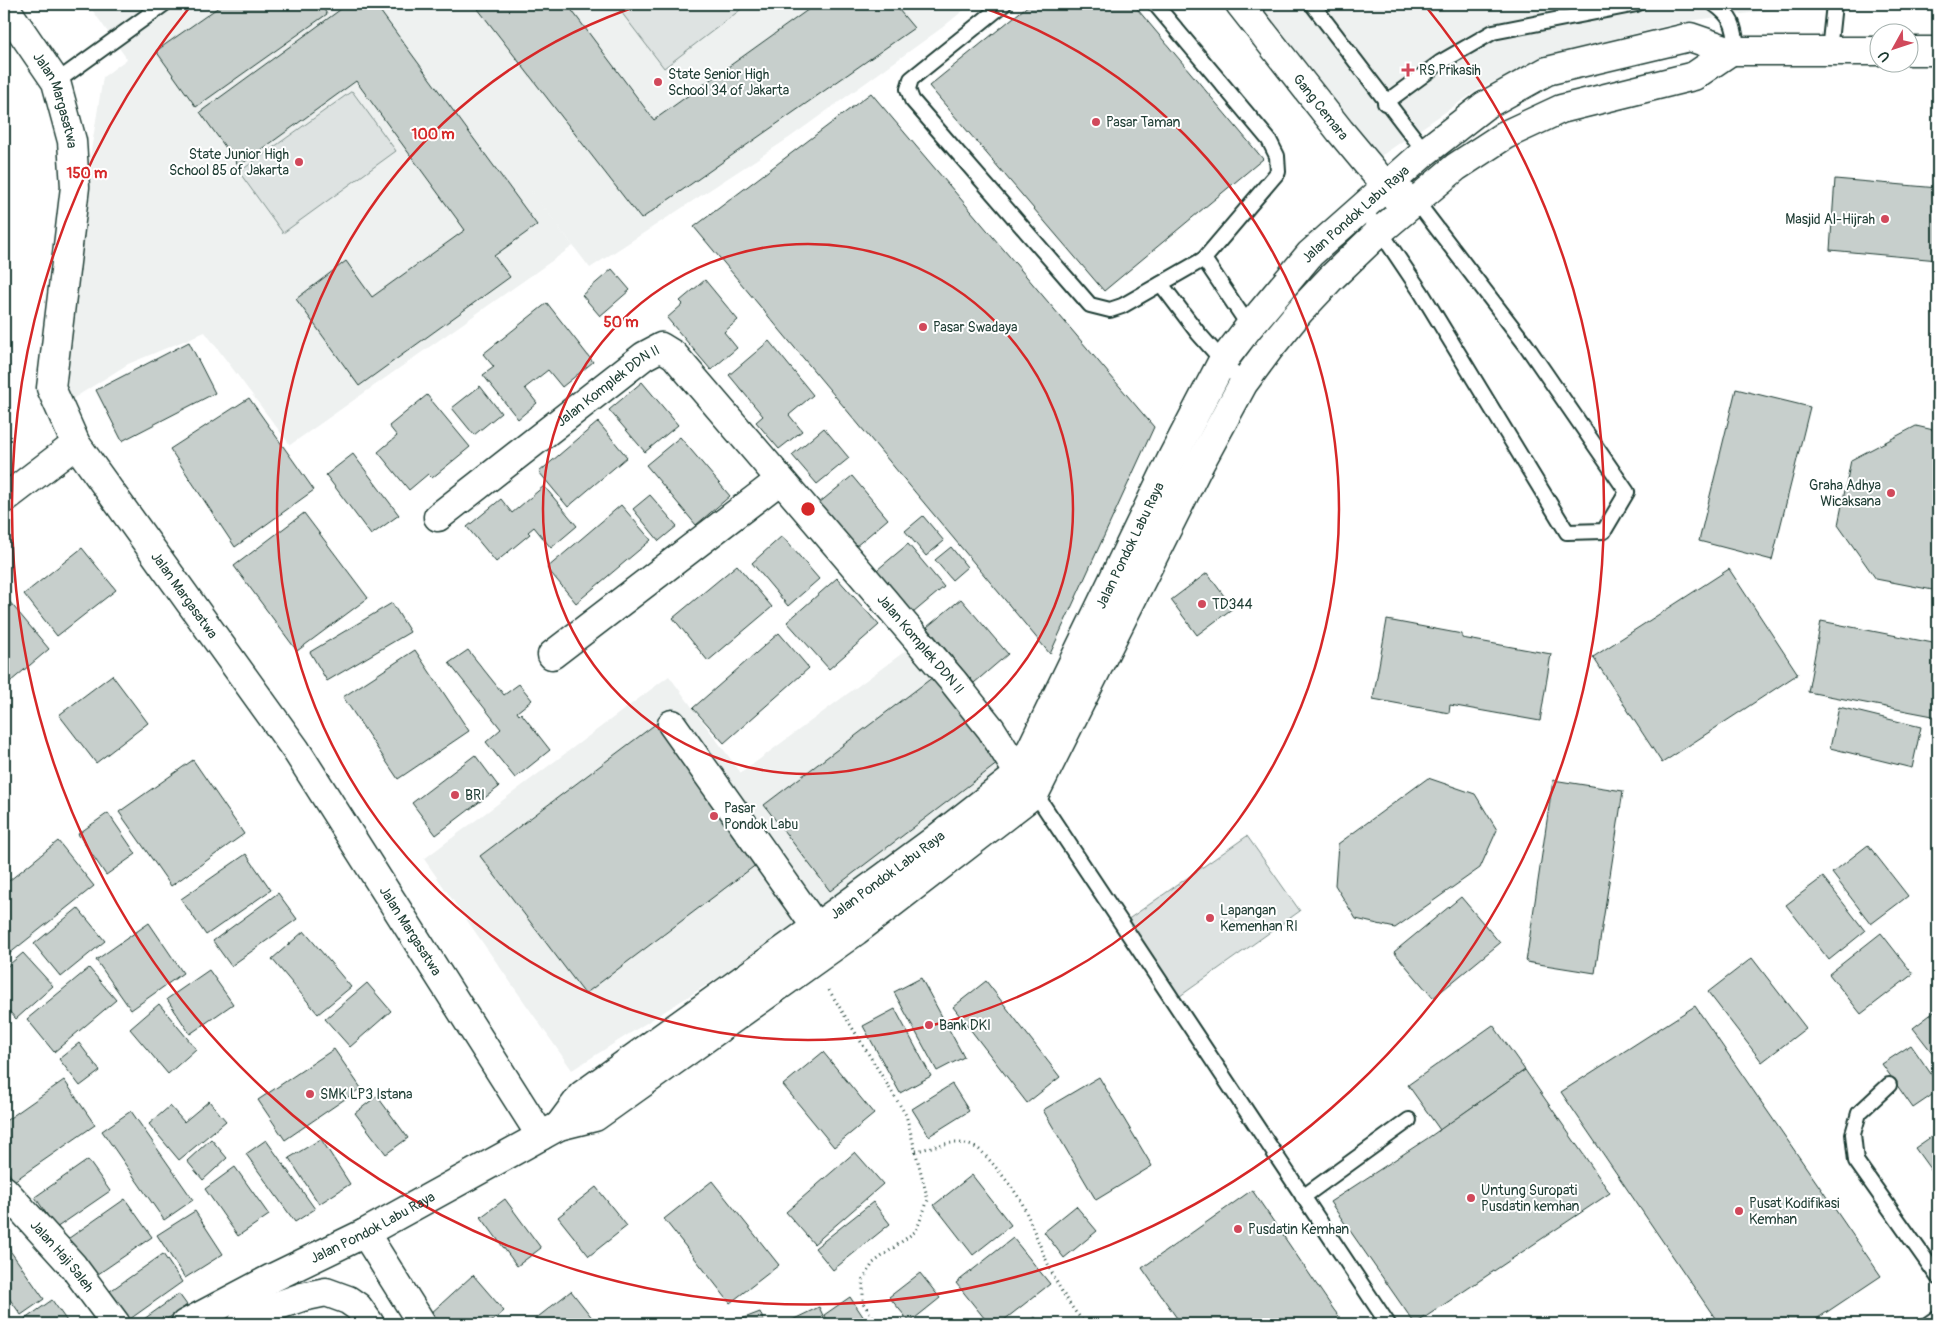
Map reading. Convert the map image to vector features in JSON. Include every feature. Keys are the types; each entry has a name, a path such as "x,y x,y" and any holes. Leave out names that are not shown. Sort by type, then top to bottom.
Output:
{"main road":[{"name":"Gang Cemara","path":"1240,4 1340,131 1392,181 1411,204"},
{"name":"Jalan Margasatwa","path":"4,6 56,82 72,141 75,187 51,388 76,444 296,750 550,1131"},
{"name":"Jalan Pondok Labu Raya","path":"1027,783 1172,458 1222,362 1249,326 1310,254 1424,152 1484,106 1547,72 1690,37 1737,51 1870,51"},
{"name":"Jalan Pondok Labu Raya","path":"550,1131 582,1095 630,1076 812,961 848,920 1027,783 1243,384 1269,349 1332,277 1380,231 1456,167 1505,135 1561,109 1694,76 1737,51"},
{"path":"1920,51 1938,51"},
{"name":"Jalan Komplek DDN II","path":"438,517 644,356 660,347 674,355 952,680 990,729 1027,783"},
{"path":"4,499 76,444"},
{"path":"552,655 780,480"},
{"path":"672,724 816,927"},
{"name":"Jalan Pondok Labu Raya","path":"185,1324 270,1279 364,1233 550,1131 595,1116 630,1076 816,927 848,920"},
{"name":"Jalan Haji Saleh","path":"4,1190 73,1266 116,1324"},
{"path":"364,1233 422,1324"},
{"path":"242,1324 279,1305 302,1297 326,1292 348,1300 358,1307 370,1324"}],"lane":[{"path":"56,82 164,4"},
{"path":"1004,4 911,79 908,89 912,100 1090,305 1110,310 1122,306 1204,259 1278,172 1277,156 1268,140 1155,4"},
{"path":"1312,4 1385,103 1424,152"},
{"path":"1385,103 1441,62 1493,32 1637,4"},
{"path":"1714,4 1727,13 1734,24 1737,51"},
{"path":"1721,4 1732,12 1740,24 1737,51"},
{"path":"1829,51 1834,4"},
{"path":"1362,208 1380,231 1426,301 1567,532 1604,531 1627,492 1526,345 1459,260 1411,204"},
{"path":"1204,259 1249,326 1269,349"},
{"path":"1160,284 1222,362 1243,384"},
{"path":"1027,783 1388,1324"},
{"path":"1888,1085 1858,1113 1853,1134 1856,1161 1938,1277"},
{"path":"1303,1197 1409,1120"},
{"path":"1928,1324 1938,1317"}],"path":[{"path":"812,961 906,1115 928,1200 916,1230 873,1263 863,1280 863,1303 878,1324"},
{"path":"916,1151 945,1144 963,1143 981,1151 1021,1201 1034,1235 1060,1287 1075,1313 1086,1324"}],"shaded area":[{"name":"State Junior High School 85 of Jakarta","path":"88,4 971,4 943,27 789,138 590,268 526,184 573,246 290,445 205,332 128,364 66,403 53,386 103,77 127,59"},
{"path":"615,4 748,4 664,68"},
{"name":"RS Prikasih","path":"1242,4 1793,4 1795,7 1680,22 1558,53 1482,87 1372,162"},
{"path":"352,91 396,151 283,233 239,172"},
{"name":"Pasar Pondok Labu","path":"916,643 1012,765 817,915 572,1070 424,859 669,676 741,773"},
{"name":"Lapangan Kemenhan RI","path":"1247,836 1300,911 1173,1001 1120,925"}],"building":[{"path":"223,4 320,4 327,14 196,107 156,51"},
{"path":"348,4 375,4 537,225 494,256 510,277 359,386 296,299 346,261 372,297 465,230 356,81 239,166 200,112"},
{"path":"485,4 567,4 654,120 816,4 894,4 914,28 641,219 478,9"},
{"name":"Pasar Taman","path":"1030,4 1133,4 1263,159 1104,291 929,86"},
{"name":"Pasar Swadaya","path":"871,93 1154,427 1050,654 694,227"},
{"name":"Masjid Al-Hijrah","path":"1835,179 1938,188 1938,260 1830,250"},
{"path":"612,269 630,290 600,316 582,295"},
{"path":"705,280 738,320 724,332 737,348 711,370 667,318 683,304 680,301"},
{"path":"547,303 593,362 562,387 548,370 525,388 537,403 518,419 483,375 494,367 483,354"},
{"path":"769,341 813,395 789,415 802,431 779,449 756,422 763,416 729,375"},
{"path":"189,342 215,393 122,441 96,390"},
{"path":"642,382 678,425 645,452 609,410"},
{"path":"480,386 501,413 474,435 452,408"},
{"path":"1736,389 1810,407 1772,560 1699,541"},
{"path":"427,395 470,447 432,478 428,474 409,490 378,452 397,436 389,426"},
{"path":"249,398 314,490 235,547 170,449"},
{"path":"598,422 627,457 568,507 539,472"},
{"name":"Graha Adhya Wicaksana","path":"1916,426 1938,431 1938,591 1876,579 1838,525 1851,460"},
{"path":"824,428 849,458 817,484 792,455"},
{"path":"680,437 730,496 696,525 646,465"},
{"path":"353,454 399,515 371,535 326,475"},
{"path":"852,476 888,519 855,547 819,503"},
{"path":"544,486 577,526 551,548 534,527 528,532 530,534 496,562 467,527 501,499 512,513"},
{"path":"650,495 677,526 659,541 633,509"},
{"path":"621,505 651,540 576,603 547,568"},
{"path":"304,513 368,598 297,651 234,566"},
{"path":"923,516 944,541 926,556 905,531"},
{"path":"782,536 819,579 788,606 752,563"},
{"path":"908,544 944,587 913,613 877,570"},
{"path":"951,547 967,567 952,580 935,560"},
{"path":"82,548 116,590 57,636 24,594"},
{"path":"737,565 772,607 708,661 673,618"},
{"path":"1729,569 1798,674 1662,763 1593,657"},
{"name":"TD344","path":"1207,573 1233,608 1197,635 1171,600"},
{"path":"837,578 879,625 829,669 787,622"},
{"path":"4,595 49,649 4,687"},
{"path":"961,599 1008,654 974,683 927,627"},
{"path":"392,603 410,632 327,681 310,652"},
{"path":"1387,620 1462,634 1462,638 1551,654 1540,721 1450,705 1449,713 1373,699"},
{"path":"1821,621 1938,644 1938,717 1808,692"},
{"path":"779,633 809,668 724,743 693,708"},
{"path":"415,650 469,731 398,779 343,697"},
{"path":"468,650 504,695 519,684 532,700 517,712 519,715 521,713 550,750 515,778 486,742 501,729 449,663"},
{"path":"937,674 1002,760 830,891 764,805"},
{"path":"112,675 148,723 96,763 59,715"},
{"path":"1839,707 1921,727 1912,768 1830,748"},
{"path":"657,723 761,861 585,994 480,856"},
{"name":"BRI","path":"475,755 499,787 436,835 412,803"},
{"path":"193,760 244,834 171,886 119,812"},
{"path":"1428,778 1475,794 1497,830 1480,868 1395,928 1356,919 1335,885 1338,844"},
{"path":"1553,780 1623,791 1595,973 1526,962"},
{"path":"108,813 136,854 106,875 78,834"},
{"path":"58,841 94,886 4,958 4,885"},
{"path":"1868,845 1908,896 1871,924 1832,873"},
{"path":"246,854 271,890 206,935 181,899"},
{"path":"1823,877 1865,931 1829,960 1786,905"},
{"path":"278,893 297,919 231,966 213,941"},
{"path":"1461,897 1500,943 1433,998 1394,952"},
{"path":"78,908 105,941 61,977 34,944"},
{"path":"149,923 183,973 131,1010 96,960"},
{"path":"304,931 351,987 318,1014 272,959"},
{"path":"1881,933 1913,974 1861,1014 1829,974"},
{"path":"23,953 53,986 16,1019 4,1005 4,969"},
{"path":"1752,958 1806,1028 1762,1062 1708,992"},
{"path":"89,968 116,1000 54,1052 27,1019"},
{"path":"209,970 233,1004 190,1034 167,999"},
{"name":"Bank DKI","path":"921,978 964,1057 937,1071 894,992"},
{"path":"986,981 1060,1077 1027,1103 953,1007"},
{"path":"367,983 391,1011 350,1047 325,1019"},
{"path":"159,1004 196,1049 168,1074 130,1029"},
{"name":"Pusat Kodifikasi Kemhan","path":"1695,1006 1881,1276 1809,1324 1719,1324 1561,1092"},
{"path":"895,1009 931,1076 900,1093 863,1026"},
{"path":"1938,1009 1938,1060 1913,1028"},
{"path":"1493,1025 1525,1070 1440,1130 1408,1085"},
{"path":"79,1043 100,1071 80,1086 59,1059"},
{"path":"1911,1045 1938,1084 1938,1091 1913,1108 1882,1064"},
{"name":"SMK LP3 Istana","path":"334,1049 361,1088 285,1140 258,1100"},
{"path":"823,1052 874,1114 834,1147 783,1085"},
{"name":"Untung Suropati Pusdatin kemhan","path":"1525,1070 1610,1193 1415,1324 1330,1202 1428,1138"},
{"path":"1099,1077 1152,1166 1096,1200 1043,1110"},
{"path":"64,1080 95,1125 14,1181 4,1166 4,1122"},
{"path":"952,1084 969,1111 929,1136 912,1109"},
{"path":"377,1096 408,1138 386,1154 355,1113"},
{"path":"209,1101 226,1121 179,1160 149,1124 170,1106 184,1122"},
{"path":"131,1111 193,1200 164,1220 102,1131"},
{"path":"1938,1132 1938,1180 1915,1148"},
{"path":"211,1139 227,1158 203,1180 187,1161"},
{"path":"321,1139 350,1184 319,1204 289,1158"},
{"path":"266,1140 315,1209 295,1222 246,1154"},
{"path":"855,1152 883,1184 814,1244 786,1212"},
{"path":"88,1160 110,1191 56,1228 35,1197"},
{"path":"235,1167 269,1215 238,1236 205,1189"},
{"path":"972,1175 1011,1225 973,1255 934,1205"},
{"path":"712,1181 779,1265 730,1303 664,1219"},
{"path":"596,1187 627,1226 589,1256 558,1217"},
{"name":"Pusdatin Kemhan","path":"1252,1190 1345,1324 1181,1324 1142,1268"},
{"path":"125,1199 152,1237 88,1281 62,1243"},
{"path":"505,1199 541,1248 517,1266 481,1217"},
{"path":"873,1202 890,1224 833,1270 815,1248"},
{"path":"1076,1206 1097,1231 1064,1258 1044,1232"},
{"path":"195,1211 223,1254 185,1278 157,1235"},
{"path":"1013,1238 1050,1284 999,1324 989,1324 956,1283"},
{"path":"4,1242 44,1299 21,1315 4,1291"},
{"path":"163,1254 182,1282 123,1324 103,1296"},
{"path":"920,1273 940,1298 910,1322 889,1297"},
{"path":"473,1275 504,1311 489,1324 439,1324 430,1314"},
{"path":"571,1291 597,1324 529,1324"},
{"path":"179,1294 187,1305 160,1324 137,1324"},
{"path":"850,1297 868,1324 831,1324 824,1315"},
{"path":"52,1300 69,1324 18,1324"},
{"path":"819,1307 827,1324 784,1324"},
{"path":"760,1312 765,1324 729,1324"},
{"path":"1035,1317 1041,1324 1026,1324"}],"place":[{"name":"RS Prikasih","path":"1408,70"},
{"name":"State Senior High School 34 of Jakarta","path":"658,82"},
{"name":"Pasar Taman","path":"1096,122"},
{"name":"State Junior High School 85 of Jakarta","path":"299,162"},
{"name":"Masjid Al-Hijrah","path":"1885,219"},
{"name":"Pasar Swadaya","path":"923,327"},
{"name":"Graha Adhya Wicaksana","path":"1891,493"},
{"name":"TD344","path":"1202,604"},
{"name":"BRI","path":"455,795"},
{"name":"Pasar Pondok Labu","path":"714,816"},
{"name":"Lapangan Kemenhan RI","path":"1210,918"},
{"name":"Bank DKI","path":"929,1025"},
{"name":"SMK LP3 Istana","path":"310,1094"},
{"name":"Untung Suropati Pusdatin kemhan","path":"1471,1198"},
{"name":"Pusat Kodifikasi Kemhan","path":"1739,1211"},
{"name":"Pusdatin Kemhan","path":"1238,1229"}]}
